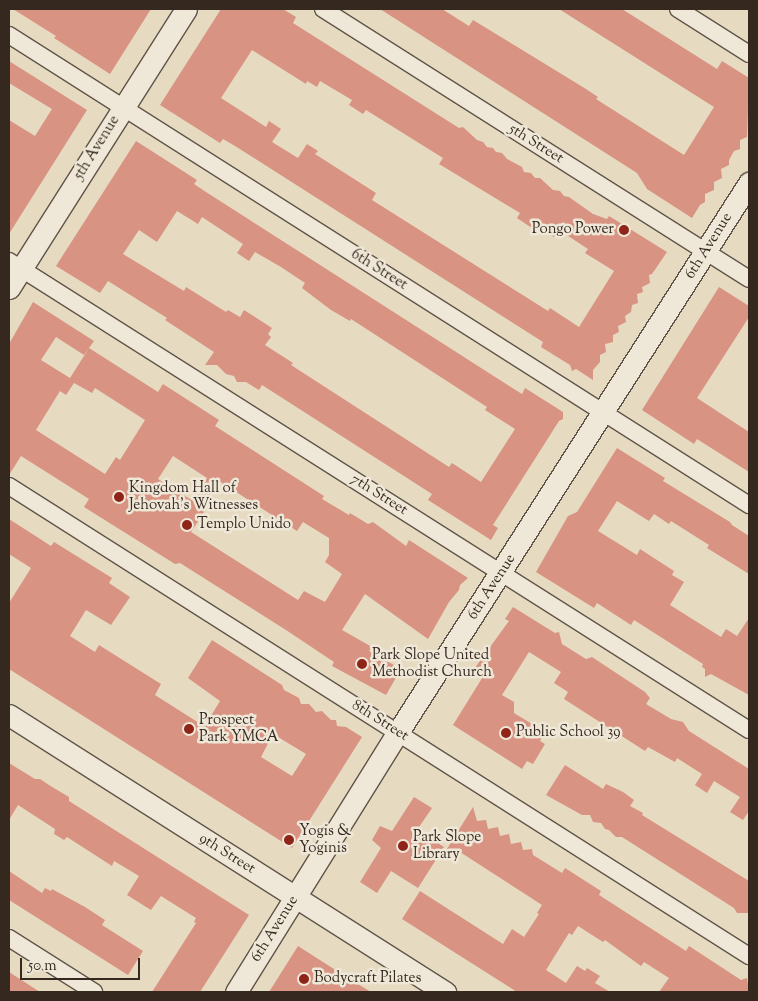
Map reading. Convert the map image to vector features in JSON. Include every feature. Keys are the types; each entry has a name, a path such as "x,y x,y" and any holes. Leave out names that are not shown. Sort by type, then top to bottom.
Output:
{"street":[{"name":"5th Avenue","path":"9,288 15,265 123,107 186,9"},
{"name":"5th Street","path":"324,9 749,279"},
{"path":"678,9 749,54"},
{"name":"6th Street","path":"9,35 749,505"},
{"name":"6th Avenue","path":"236,992 398,732 749,183"},
{"name":"7th Street","path":"15,265 749,730"},
{"name":"8th Street","path":"9,486 749,956"},
{"name":"9th Street","path":"9,715 444,992"},
{"path":"9,938 94,992"}],"building":[{"path":"13,9 151,9 110,74 54,38 56,36"},
{"path":"221,9 283,9 296,17 293,23 459,128 463,127 487,147 502,153 507,159 522,167 524,172 531,173 535,178 540,178 553,190 560,191 564,196 569,197 593,214 607,219 609,216 667,252 652,274 649,275 650,283 642,287 643,292 637,294 638,303 632,305 631,312 625,316 626,322 618,326 619,332 613,335 613,342 605,344 606,352 600,355 600,362 593,370 593,380 576,369 572,371 570,365 541,347 543,342 235,146 223,139 220,143 160,105","holes":["252,50 306,84 307,81 317,87 320,81 352,100 349,105 363,114 366,110 443,158 439,164 520,213 517,218 532,228 534,225 554,237 559,230 588,249 585,253 614,271 579,327 550,308 548,311 372,200 376,193 315,154 318,151 307,144 298,158 272,142 281,129 269,121 266,127 221,98"]},
{"path":"380,9 442,9 469,26 473,20 586,89 598,97 596,99 684,155 714,107 559,9 622,9 717,69 722,61 749,78 747,137 740,140 740,149 734,151 729,160 729,165 721,169 722,178 714,182 714,190 705,194 705,202 700,205 692,218 647,189 637,173"},
{"path":"9,61 87,110 9,234 9,120 35,136 52,109 9,83"},
{"path":"136,141 197,180 194,184 206,192 503,382 522,394 525,388 563,412 563,419 559,421 493,525 498,528 491,540 428,500 432,494 262,385 259,390 246,382 237,382 234,376 226,374 217,365 205,365 214,352 165,320 167,318 108,281 100,293 56,266","holes":["177,211 198,224 202,217 243,244 237,253 249,261 255,252 281,267 305,283 302,288 331,310 350,321 351,319 487,407 485,410 515,429 481,482 452,463 449,467 291,365 293,363 265,345 271,337 268,334 272,328 255,317 244,310 240,317 228,310 226,312 186,287 184,291 123,254 139,230 157,242"]},
{"path":"719,287 749,306 749,317 697,398 749,432 749,472 697,439 694,444 642,410"},
{"path":"33,302 94,341 89,348 158,392 163,384 219,420 215,426 324,496 322,499 368,524 373,522 406,546 409,540 468,578 460,585 459,590 449,602 428,639 365,594 342,630 372,647 369,651 401,669 386,695 332,666 334,662 286,630 180,563 175,564 84,507 89,499 21,456 9,475 9,344","holes":["56,337 84,355 89,348 70,378 41,360","74,383 92,393 95,388 145,420 120,460 116,457 105,474 36,430 60,391 66,395","173,456 207,478 193,501 158,479","219,481 297,531 303,522 329,538 329,555 325,562 342,574 325,602 304,591 298,600 191,532 206,509 203,507"]},
{"path":"617,448 665,478 663,481 730,522 749,536 749,574 707,548 709,545 671,521 669,524 654,514 649,521 617,501 598,531 637,555 640,549 674,571 672,575 684,582 670,605 721,637 726,629 737,636 749,618 749,695 711,674 705,677 703,664 634,620 631,625 597,603 594,608 536,572 568,516 577,512"},
{"path":"9,519 51,546 54,542 112,578 109,583 130,597 111,625 86,610 70,636 95,652 99,645 161,684 155,695 199,723 201,720 206,724 220,701 188,678 212,640 282,685 284,690 299,698 301,704 309,704 316,712 322,711 331,720 336,720 337,726 346,727 362,737 292,848 9,669 9,603 31,568 9,554","holes":["273,734 306,754 292,776 261,757"]},
{"path":"513,607 555,633 559,632 562,644 586,659 592,657 645,692 650,698 646,704 671,719 683,722 689,731 749,769 749,811 743,820 730,812 740,797 714,781 707,793 695,785 702,774 677,758 675,762 648,747 645,751 564,699 568,692 554,683 561,672 529,652 502,695 514,702 514,713 545,732 540,741 545,744 533,764 527,761 522,769 453,725 484,675 474,669 509,621 505,619"},
{"path":"9,763 69,797 69,801 249,915 200,992 152,992 196,923 194,922 196,918 161,896 151,910 127,895 139,876 114,861 112,866 67,837 64,840 54,834 55,829 18,805 9,820"},
{"path":"565,765 603,789 606,784 623,792 634,800 630,806 643,813 642,815 749,881 749,913 737,913 734,908 622,837 616,837 609,830 605,829 601,823 593,822 590,815 582,815 546,795"},
{"name":"Park Slope Library","path":"414,797 432,808 417,830 444,847 418,888 391,871 377,893 360,882 381,848 372,840 380,826 392,831"},
{"path":"473,807 477,821 486,820 488,829 498,827 500,836 509,834 511,844 521,842 523,850 532,849 533,855 562,873 565,868 601,891 599,895 686,951 689,946 741,980 747,978 749,992 659,992 669,978 644,962 641,966 605,940 603,942 578,926 572,935 569,933 546,970 566,983 577,966 585,971 587,968 600,976 595,983 610,992 517,992 402,919 420,891 503,944 512,929 524,937 539,914 537,913 542,905 460,852 458,856 447,849"},
{"path":"9,871 42,893 45,888 51,891 52,889 85,907 105,920 102,925 143,951 128,975 9,900"},
{"path":"298,946 348,978 371,992 269,992"},
{"path":"9,972 40,992 9,992"}],"place":[{"name":"Pongo Power","path":"624,230"},
{"name":"Kingdom Hall of Jehovah’s Witnesses","path":"119,497"},
{"name":"Templo Unido","path":"187,525"},
{"name":"Park Slope United Methodist Church","path":"362,664"},
{"name":"Prospect Park YMCA","path":"189,729"},
{"name":"Public School 39","path":"506,733"},
{"name":"Yogis & Yoginis","path":"289,840"},
{"name":"Park Slope Library","path":"403,846"},
{"name":"Bodycraft Pilates","path":"304,979"}]}
